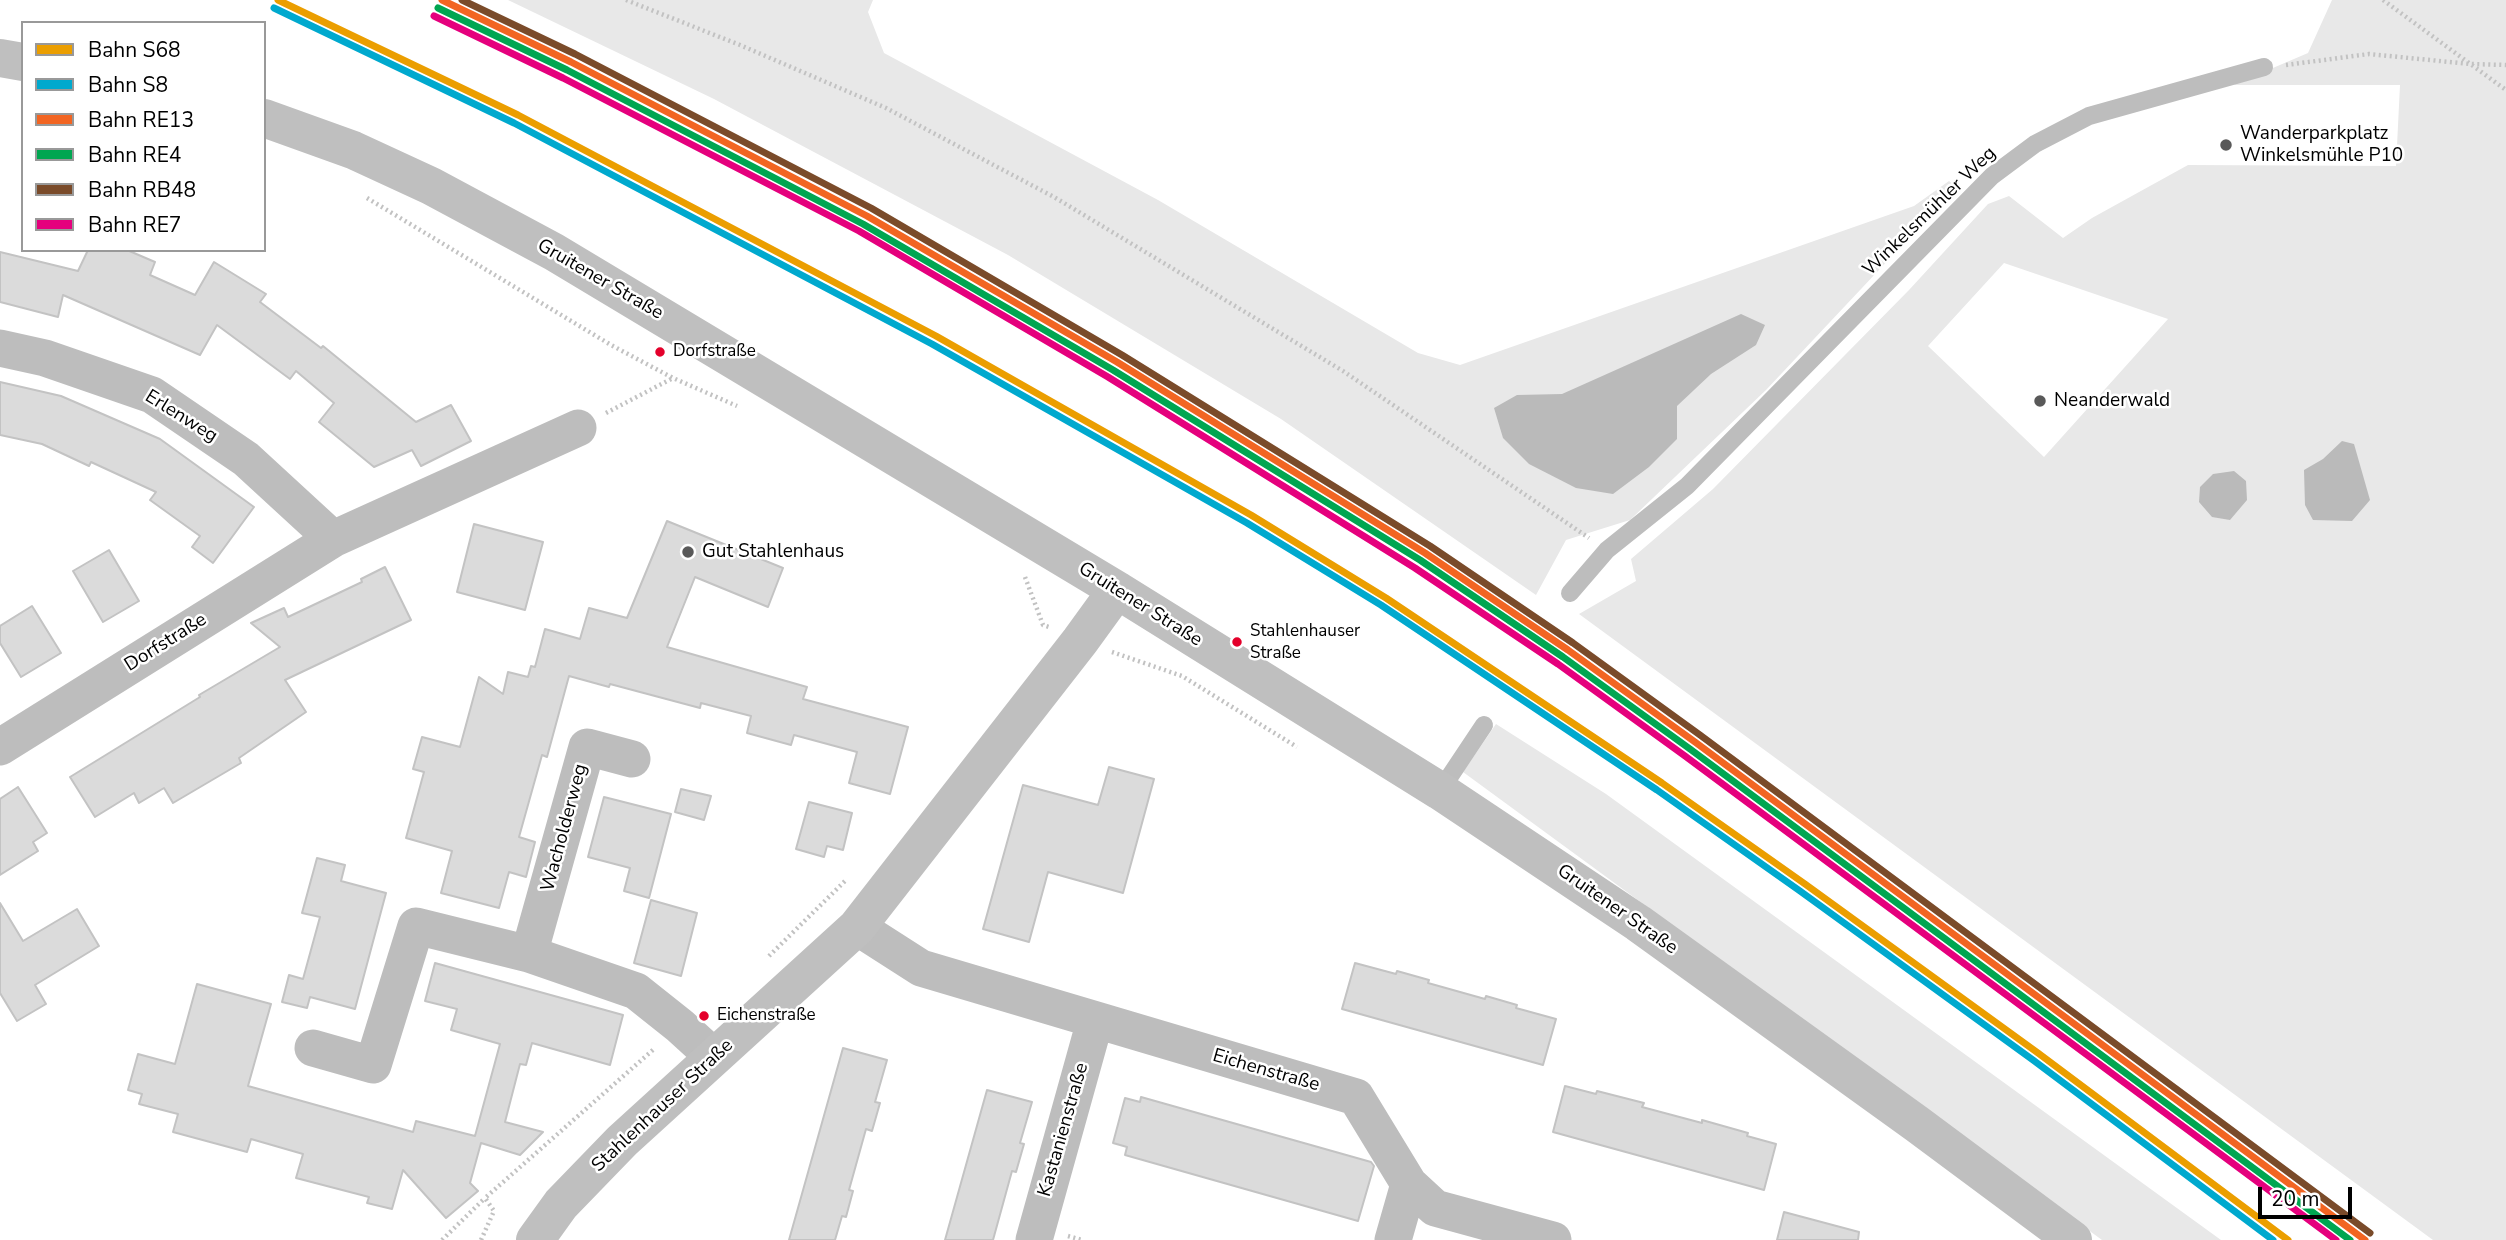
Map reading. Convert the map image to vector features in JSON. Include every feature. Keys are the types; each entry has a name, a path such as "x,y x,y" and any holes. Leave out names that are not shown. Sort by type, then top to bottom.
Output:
{"main road":[{"path":"0,58 21,62"},
{"name":"Gruitener Straße","path":"266,119 353,150 420,181 554,252 1117,590 1440,791 1638,923 2073,1240"},
{"name":"Stahlenhauser Straße","path":"535,1240 561,1204 622,1141 857,926 1117,590"}],"street":[{"name":"Erlenweg","path":"0,348 45,358 152,395 246,459 333,539"},
{"name":"Dorfstraße","path":"0,747 333,539 578,428"},
{"name":"Wacholderweg","path":"529,954 587,747 632,759"},
{"path":"313,1048 373,1065 415,926 529,954 636,991 714,1057"},
{"name":"Eichenstraße","path":"857,926 921,968 1356,1097 1409,1184 1435,1208 1553,1240"},
{"name":"Kastanienstraße","path":"1034,1240 1095,1021"},
{"path":"1393,1240 1409,1184"}],"lane":[{"name":"Winkelsmühler Weg","path":"1570,593 1607,550 1687,486 1992,176 2035,144 2089,116 2264,67"},
{"path":"1440,791 1485,725"}],"path":[{"path":"626,0 740,44 886,108 1054,197 1343,372 1607,550"},
{"path":"2383,0 2506,90"},
{"path":"2264,67 2369,54 2506,65"},
{"path":"359,193 611,345 673,378 747,410"},
{"path":"578,428 673,378"},
{"path":"1020,565 1043,625 1080,641 1182,676 1308,754"},
{"path":"442,1240 485,1198 680,1026"},
{"path":"481,1240 494,1211 485,1198"}],"shaded area":[{"path":"508,0 873,0 868,12 884,53 1158,200 1418,353 1460,365 1914,206 1949,181 1957,187 1766,390 1630,520 1566,540 1536,595 1281,419 1008,255 714,99"},
{"path":"2332,0 2506,0 2506,1240 2433,1240 1579,614 1636,581 1631,559 1713,489 1909,290 1988,204 2009,196 2063,238 2092,218 2188,165 2396,166 2400,85 2233,85 2308,53","holes":["2004,263 2168,319 2044,457 1928,346"]},
{"path":"1741,314 1765,325 1756,345 1711,374 1677,406 1677,439 1649,467 1613,494 1576,488 1529,464 1503,438 1494,408 1517,395 1562,394"},
{"path":"2342,441 2354,444 2370,500 2352,521 2313,520 2305,505 2304,470 2323,459"},
{"path":"2234,471 2246,481 2247,500 2230,520 2212,517 2199,502 2200,487 2213,474"},
{"path":"1496,724 1606,794 2221,1240 2102,1240 1463,772"}],"building":[{"path":"0,252 78,271 87,252 132,252 155,262 150,275 195,295 214,262 266,294 260,302 321,348 323,346 416,422 451,405 471,441 421,466 412,450 374,467 319,422 334,403 296,371 290,379 217,325 200,355 63,295 58,317 0,302"},
{"path":"0,382 61,396 160,439 254,507 213,563 192,547 200,536 150,500 156,492 91,462 89,466 42,444 0,435"},
{"path":"667,521 783,568 768,607 695,577 667,647 807,687 803,699 908,727 890,794 849,783 857,752 794,735 791,745 747,733 751,716 701,703 700,708 569,676 547,757 542,755 519,837 535,842 526,877 509,872 499,908 441,893 452,851 406,838 424,772 413,769 422,737 460,747 479,677 503,694 508,672 528,677 531,666 535,667 545,629 580,639 589,608 627,618"},
{"path":"474,524 543,542 525,610 457,592"},
{"path":"109,550 139,601 103,622 73,571"},
{"path":"385,567 411,620 285,680 306,712 239,758 241,763 173,803 164,788 139,803 134,793 95,817 70,777 280,647 251,623 284,608 288,617 362,582 361,579"},
{"path":"32,606 61,653 21,677 0,643 0,626"},
{"path":"1109,767 1154,779 1123,893 1048,872 1029,942 983,929 1023,785 1098,805"},
{"path":"18,787 47,833 33,842 38,851 0,875 0,799"},
{"path":"681,789 711,796 704,820 675,812"},
{"path":"604,797 671,814 649,898 624,891 630,868 588,857"},
{"path":"809,802 852,813 843,850 827,846 824,857 796,849"},
{"path":"317,858 345,865 341,881 386,893 355,1009 310,997 307,1008 282,1002 289,975 303,979 320,917 302,913"},
{"path":"651,900 697,913 681,976 634,963"},
{"path":"0,903 23,941 77,909 99,946 35,985 46,1004 17,1021 0,993"},
{"path":"435,963 623,1015 610,1065 532,1043 526,1065 520,1064 505,1122 543,1132 520,1155 481,1143 470,1183 478,1191 446,1218 403,1170 392,1209 367,1203 369,1197 296,1178 303,1154 251,1139 247,1152 173,1132 178,1114 139,1104 142,1094 128,1090 138,1054 175,1064 197,984 271,1004 248,1086 413,1132 416,1121 475,1136 500,1044 451,1030 457,1009 425,1001"},
{"path":"1355,963 1396,974 1397,971 1429,980 1428,983 1485,999 1486,996 1556,1019 1543,1065 1342,1009"},
{"path":"843,1048 887,1060 875,1102 880,1103 872,1131 866,1129 849,1190 853,1191 846,1217 842,1216 835,1240 789,1240"},
{"path":"1565,1086 1644,1103 1642,1107 1702,1123 1702,1120 1776,1144 1764,1190 1553,1132"},
{"path":"987,1090 1032,1102 1020,1143 1024,1144 1016,1172 1012,1171 993,1240 945,1240"},
{"path":"1141,1097 1371,1162 1374,1166 1358,1221 1125,1155 1127,1147 1113,1143 1125,1098 1140,1102"},
{"path":"1784,1212 1859,1232 1858,1240 1777,1240"}],"rail line":[{"name":"S68","path":"278,0 518,115 936,336 1251,515 1386,598 1662,783 1805,884 2038,1053 2288,1240"},
{"name":"RE13","path":"442,0 571,62 867,216 1117,362 1425,553 1568,650 1695,742 2365,1240"},
{"name":"RB48","path":"462,0 575,54 871,208 1122,355 1430,546 1573,643 1700,735 2370,1233"},
{"name":"S8","path":"274,8 514,123 932,344 1247,523 1381,605 1657,790 1800,891 2033,1060 2273,1240"},
{"name":"RE4","path":"438,8 567,70 863,224 1113,370 1420,560 1563,657 1690,749 2350,1240"},
{"name":"RE7","path":"434,16 563,78 859,231 1108,377 1415,568 1558,664 1685,756 2336,1240"}],"place":[{"name":"Wanderparkplatz Winkelsmühle P10","path":"2226,145"},
{"name":"Dorfstraße","path":"660,352"},
{"name":"Neanderwald","path":"2040,401"},
{"name":"Gut Stahlenhaus","path":"688,552"},
{"name":"Stahlenhauser Straße","path":"1237,642"},
{"name":"Eichenstraße","path":"704,1016"}]}
